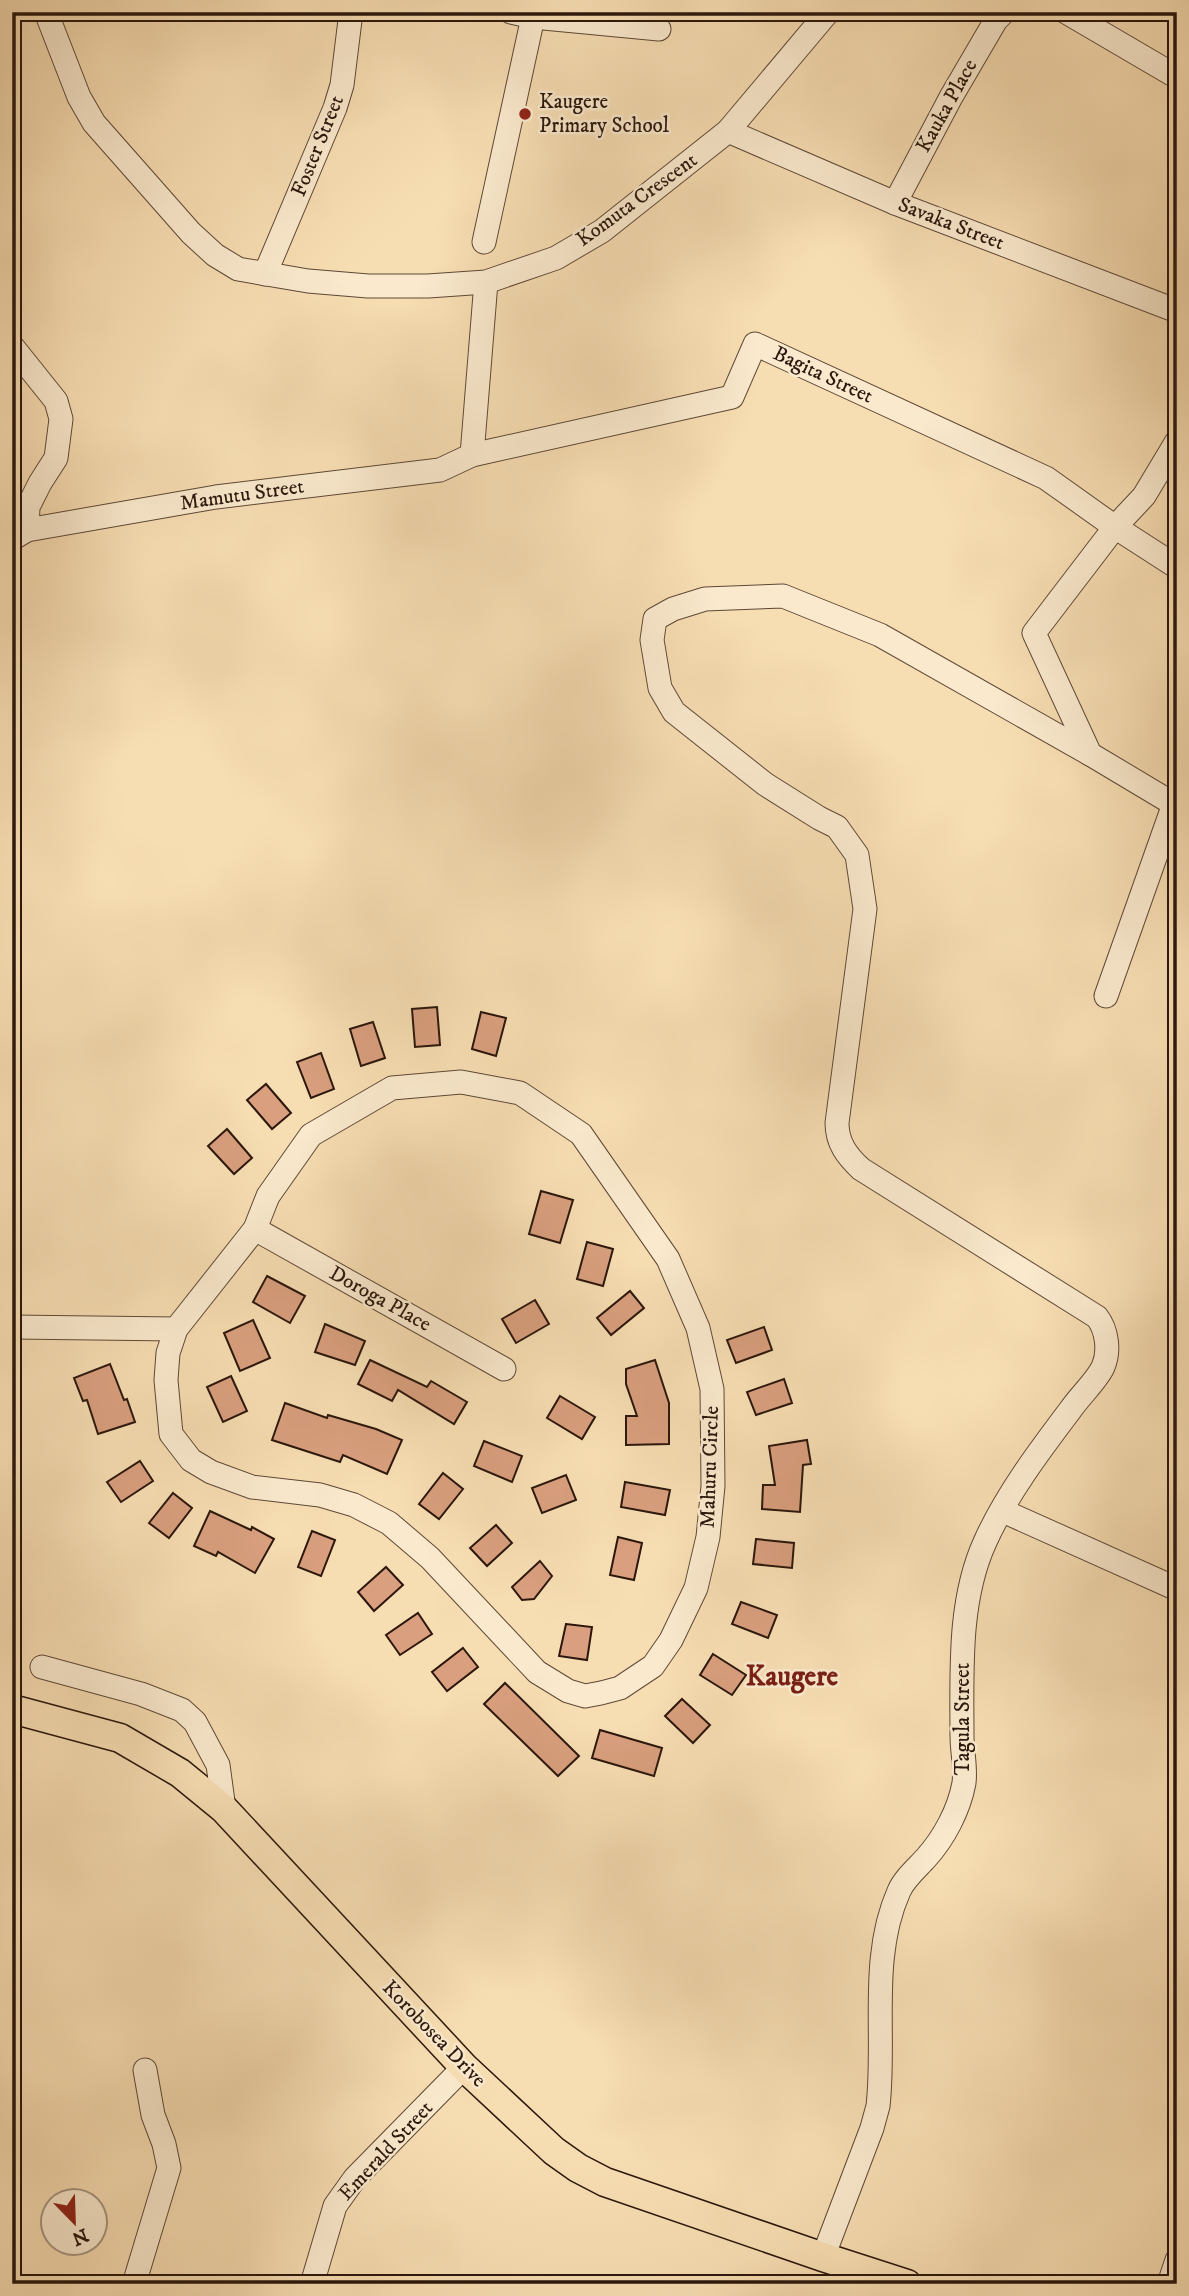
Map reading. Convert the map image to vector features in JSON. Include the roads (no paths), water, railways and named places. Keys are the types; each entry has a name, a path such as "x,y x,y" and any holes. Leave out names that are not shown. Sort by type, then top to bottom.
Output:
{"main road":[{"name":"Korobosea Drive","path":"12,1709 120,1738 180,1773 224,1809 464,2067 554,2151 578,2168 605,2182 906,2284"}],"street":[{"name":"Komuta Crescent","path":"46,12 79,97 94,122 191,233 215,255 239,269 308,281 368,286 486,282 556,257 602,231 728,131 828,12"},
{"name":"Foster Street","path":"265,274 335,108 344,74 351,12"},
{"name":"Kauka Place","path":"895,203 964,75 996,20 1004,12"},
{"path":"1066,12 1177,77"},
{"path":"484,242 522,14 659,29"},
{"name":"Savaka Street","path":"728,131 895,203 1177,311"},
{"path":"472,455 486,282"},
{"name":"Bagita Street","path":"472,455 732,397 755,344 1046,478 1177,567"},
{"path":"12,346 56,401 61,419 56,458 28,506 20,535"},
{"path":"1105,996 1175,805 1090,754 1034,633 1115,527 1144,496 1177,441"},
{"name":"Mamutu Street","path":"20,535 216,497 440,470 472,455"},
{"name":"Tagula Street","path":"823,2258 878,2106 882,1960 888,1921 900,1888 930,1854 951,1821 963,1785 964,1635 971,1583 985,1542 1016,1486 1086,1388 1102,1370 1107,1343 1105,1330 1097,1317 861,1169 848,1157 837,1136 837,1123 865,909 857,855 837,827 765,784 674,712 660,688 652,640 655,619 673,609 705,599 783,596 880,635 1090,754"},
{"name":"Mahuru Circle","path":"461,1082 520,1093 581,1134 668,1259 698,1328 712,1389 713,1486 708,1537 695,1588 671,1640 653,1666 620,1688 585,1696 568,1691 526,1663 430,1558 389,1523 354,1505 320,1495 252,1487 211,1472 191,1460 171,1434 167,1405 167,1353 176,1329 255,1229 268,1196 311,1135 392,1088 461,1082"},
{"name":"Doroga Place","path":"255,1229 505,1369"},
{"path":"12,1327 176,1329"},
{"path":"1003,1511 1177,1588"},
{"path":"42,1667 141,1694 182,1710 195,1722 218,1765 224,1809"},
{"name":"Emerald Street","path":"312,2284 330,2220 342,2195 355,2178 464,2067"},
{"path":"134,2284 169,2168 164,2144 153,2115 145,2070"},
{"path":"1169,2284 1177,2260"}],"place":[{"name":"Kaugere Primary School","path":"525,114"}],"district":[{"name":"Kaugere","path":"792,1676"}]}
